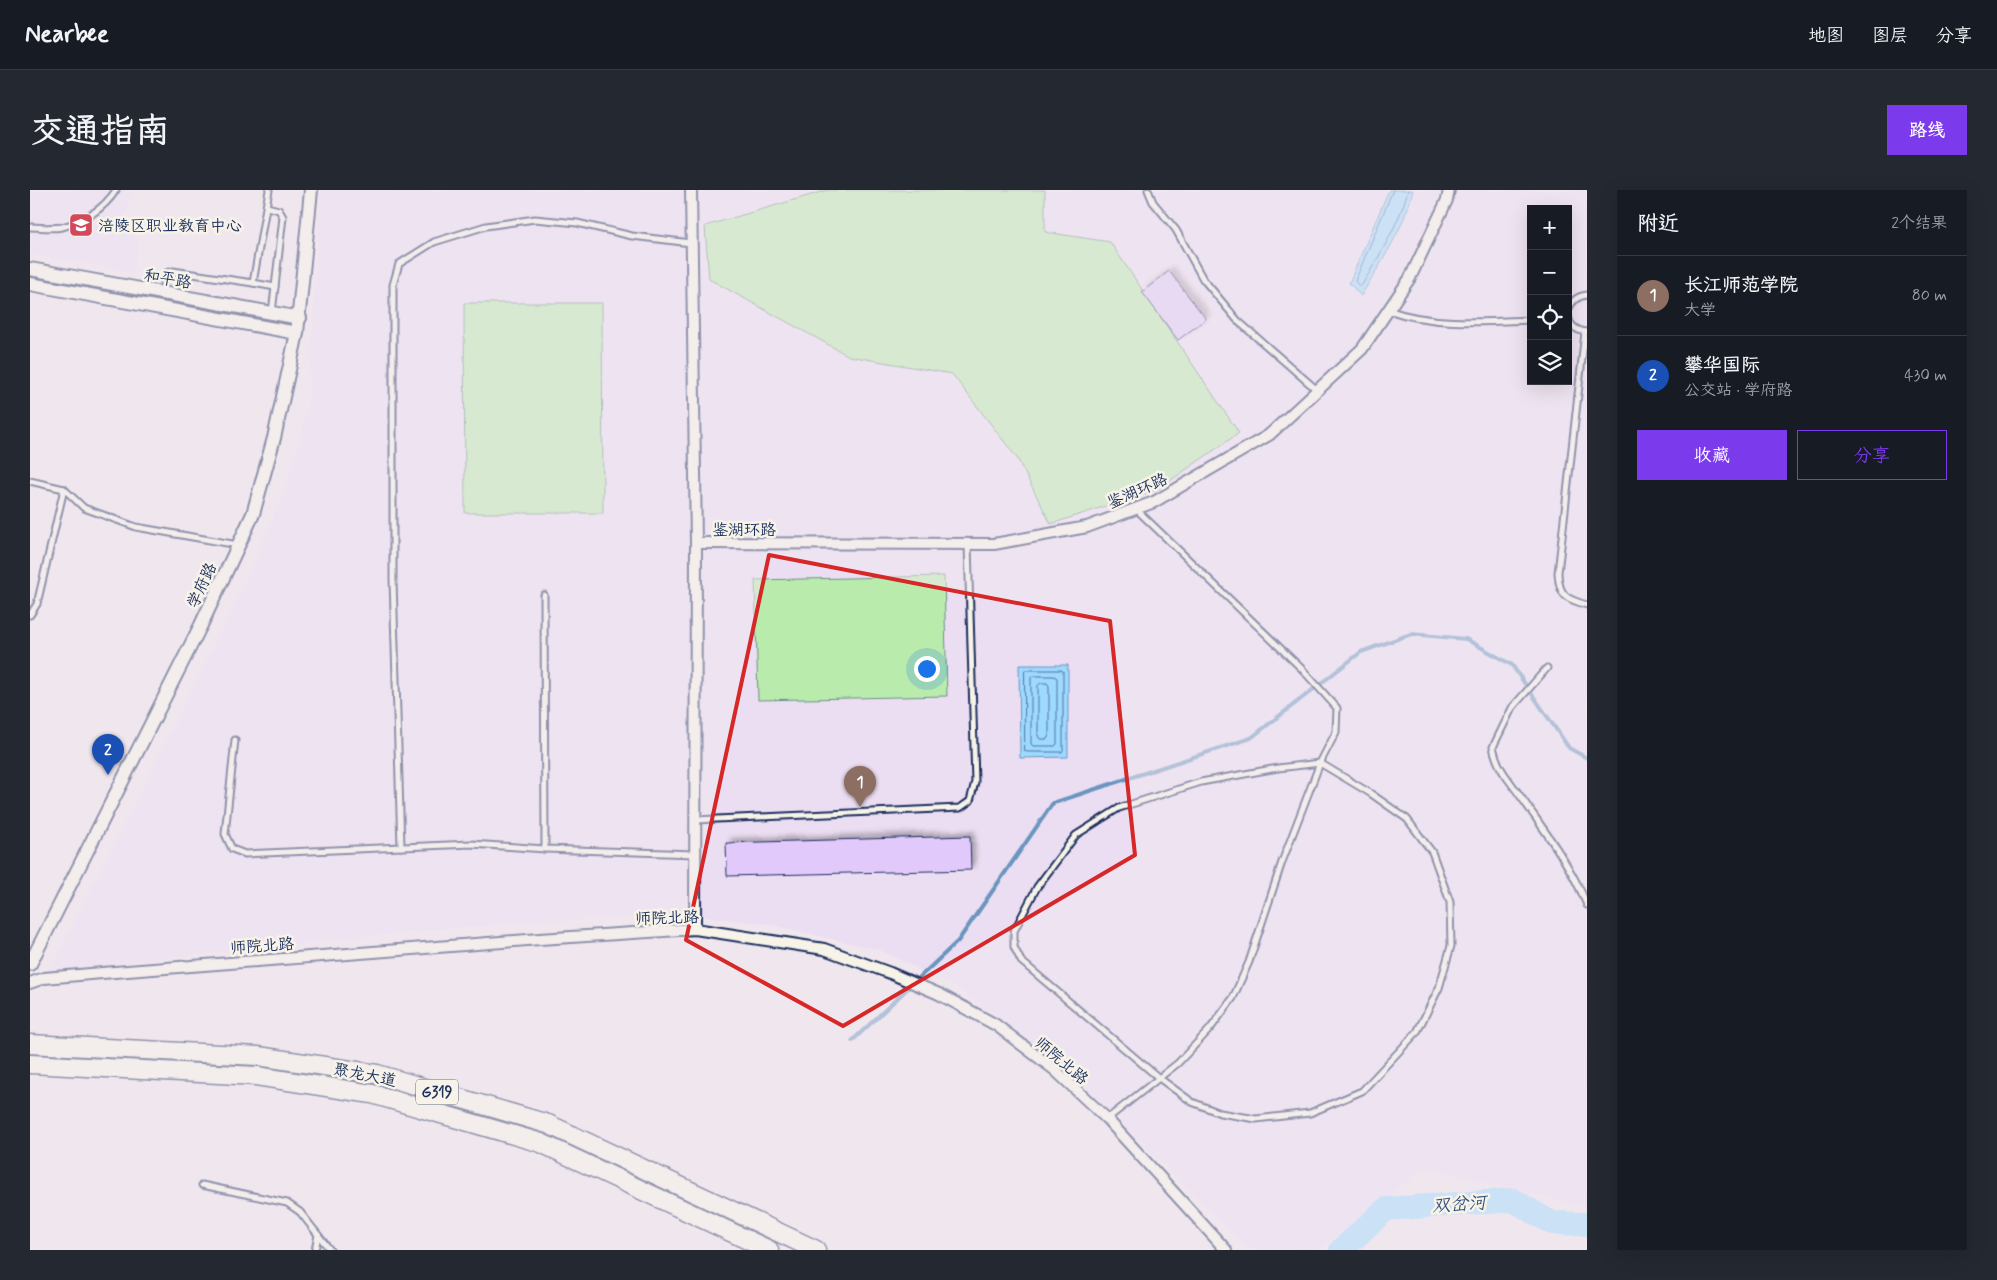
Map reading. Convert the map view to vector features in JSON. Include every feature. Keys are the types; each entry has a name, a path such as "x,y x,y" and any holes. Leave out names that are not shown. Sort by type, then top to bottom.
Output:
{"highway":[{"name":"聚龙大道","path":"30,1044 258,1056 377,1074 548,1124 816,1250"},
{"name":"聚龙大道","path":"30,1064 256,1076 372,1094 541,1143 769,1250"}],"street":[{"name":"学府路","path":"30,964 200,626 253,514 272,447 300,318 311,190"},
{"path":"691,190 696,544 695,929"},
{"name":"鉴湖环路","path":"696,544 994,544 1087,527 1154,502 1269,435 1362,348 1410,278 1447,200 1449,190"},
{"name":"和平路","path":"30,270 300,318"},
{"name":"和平路","path":"30,284 297,333"},
{"name":"师院北路","path":"30,984 44,978 102,973 695,929 824,949 890,973 939,994 996,1025 1055,1070 1107,1119 1226,1250"}],"lane":[{"path":"30,227 60,227 89,218 116,190"},
{"path":"253,283 269,190"},
{"path":"1148,190 1153,202 1176,230 1203,279 1238,322 1317,390"},
{"path":"267,207 279,210 283,218 272,313"},
{"path":"401,847 393,580 393,285 399,264 434,242 486,226 535,219 577,223 632,236 692,243"},
{"path":"162,294 166,273 173,271 275,287"},
{"path":"1572,304 1575,298 1587,295"},
{"path":"1388,310 1407,316 1441,320 1478,322 1527,320"},
{"path":"1572,326 1586,332 1558,573 1559,589 1566,598 1587,605"},
{"path":"30,481 64,489 84,508 136,527 238,545"},
{"path":"30,616 37,604 64,489"},
{"path":"1107,1119 1178,1063 1210,1029 1233,998 1249,962 1282,862 1320,763 1336,732 1337,708 1302,669 1136,509"},
{"path":"696,820 960,808 970,801 975,782 968,544"},
{"path":"544,594 545,849"},
{"path":"30,603 37,604"},
{"path":"1547,668 1512,708 1493,747 1496,761 1502,774 1520,796 1578,882 1587,905"},
{"path":"235,740 225,834 232,849 245,854 471,844 545,849 695,854"},
{"path":"1320,763 1370,793 1407,819 1432,852 1450,902 1451,946 1439,988 1417,1032 1362,1092 1310,1114 1256,1119 1220,1113 1192,1102 1159,1078 1022,961 1014,947 1014,930 1037,888 1076,834 1119,808 1201,782 1278,768 1320,763"},
{"path":"202,1185 287,1203 300,1212 330,1250"},
{"path":"316,1250 318,1235"}],"highlighted area":[{"path":"769,555 1110,621 1135,855 843,1026 686,940"}],"shaded area":[{"name":"涪陵区职业教育中心","path":"30,190 133,190 126,213 140,237 134,273 30,254"},
{"path":"320,190 1587,190 1587,1208 1425,1168 1320,1250 1248,1250 1092,1094 954,986 879,950 767,924 707,917 619,918 443,929 49,971 240,592 285,489 307,409"}],"green space":[{"path":"828,190 1045,190 1045,232 1110,242 1239,433 1158,489 1051,524 1017,458 952,374 849,356 709,279 705,226"},
{"path":"464,303 602,303 603,513 465,513"},
{"path":"944,576 947,696 758,700 755,580"}],"water":[{"path":"1389,190 1413,190 1398,232 1361,296 1349,283"},
{"path":"1019,665 1068,665 1068,757 1020,758"}],"building":[{"path":"1169,271 1206,319 1178,340 1142,292"},
{"path":"970,836 971,870 727,876 726,843"}],"waterway":[{"path":"852,1041 958,941 1053,803 1251,738 1361,652 1411,634 1466,639 1512,665 1569,748 1587,758"},
{"name":"双岔河","path":"1341,1250 1386,1209 1513,1200 1552,1223 1587,1224"}],"place":[{"name":"涪陵区职业教育中心","path":"81,225"},
{"name":"攀华国际","path":"108,775"},
{"name":"长江师范学院","path":"860,807"}]}
